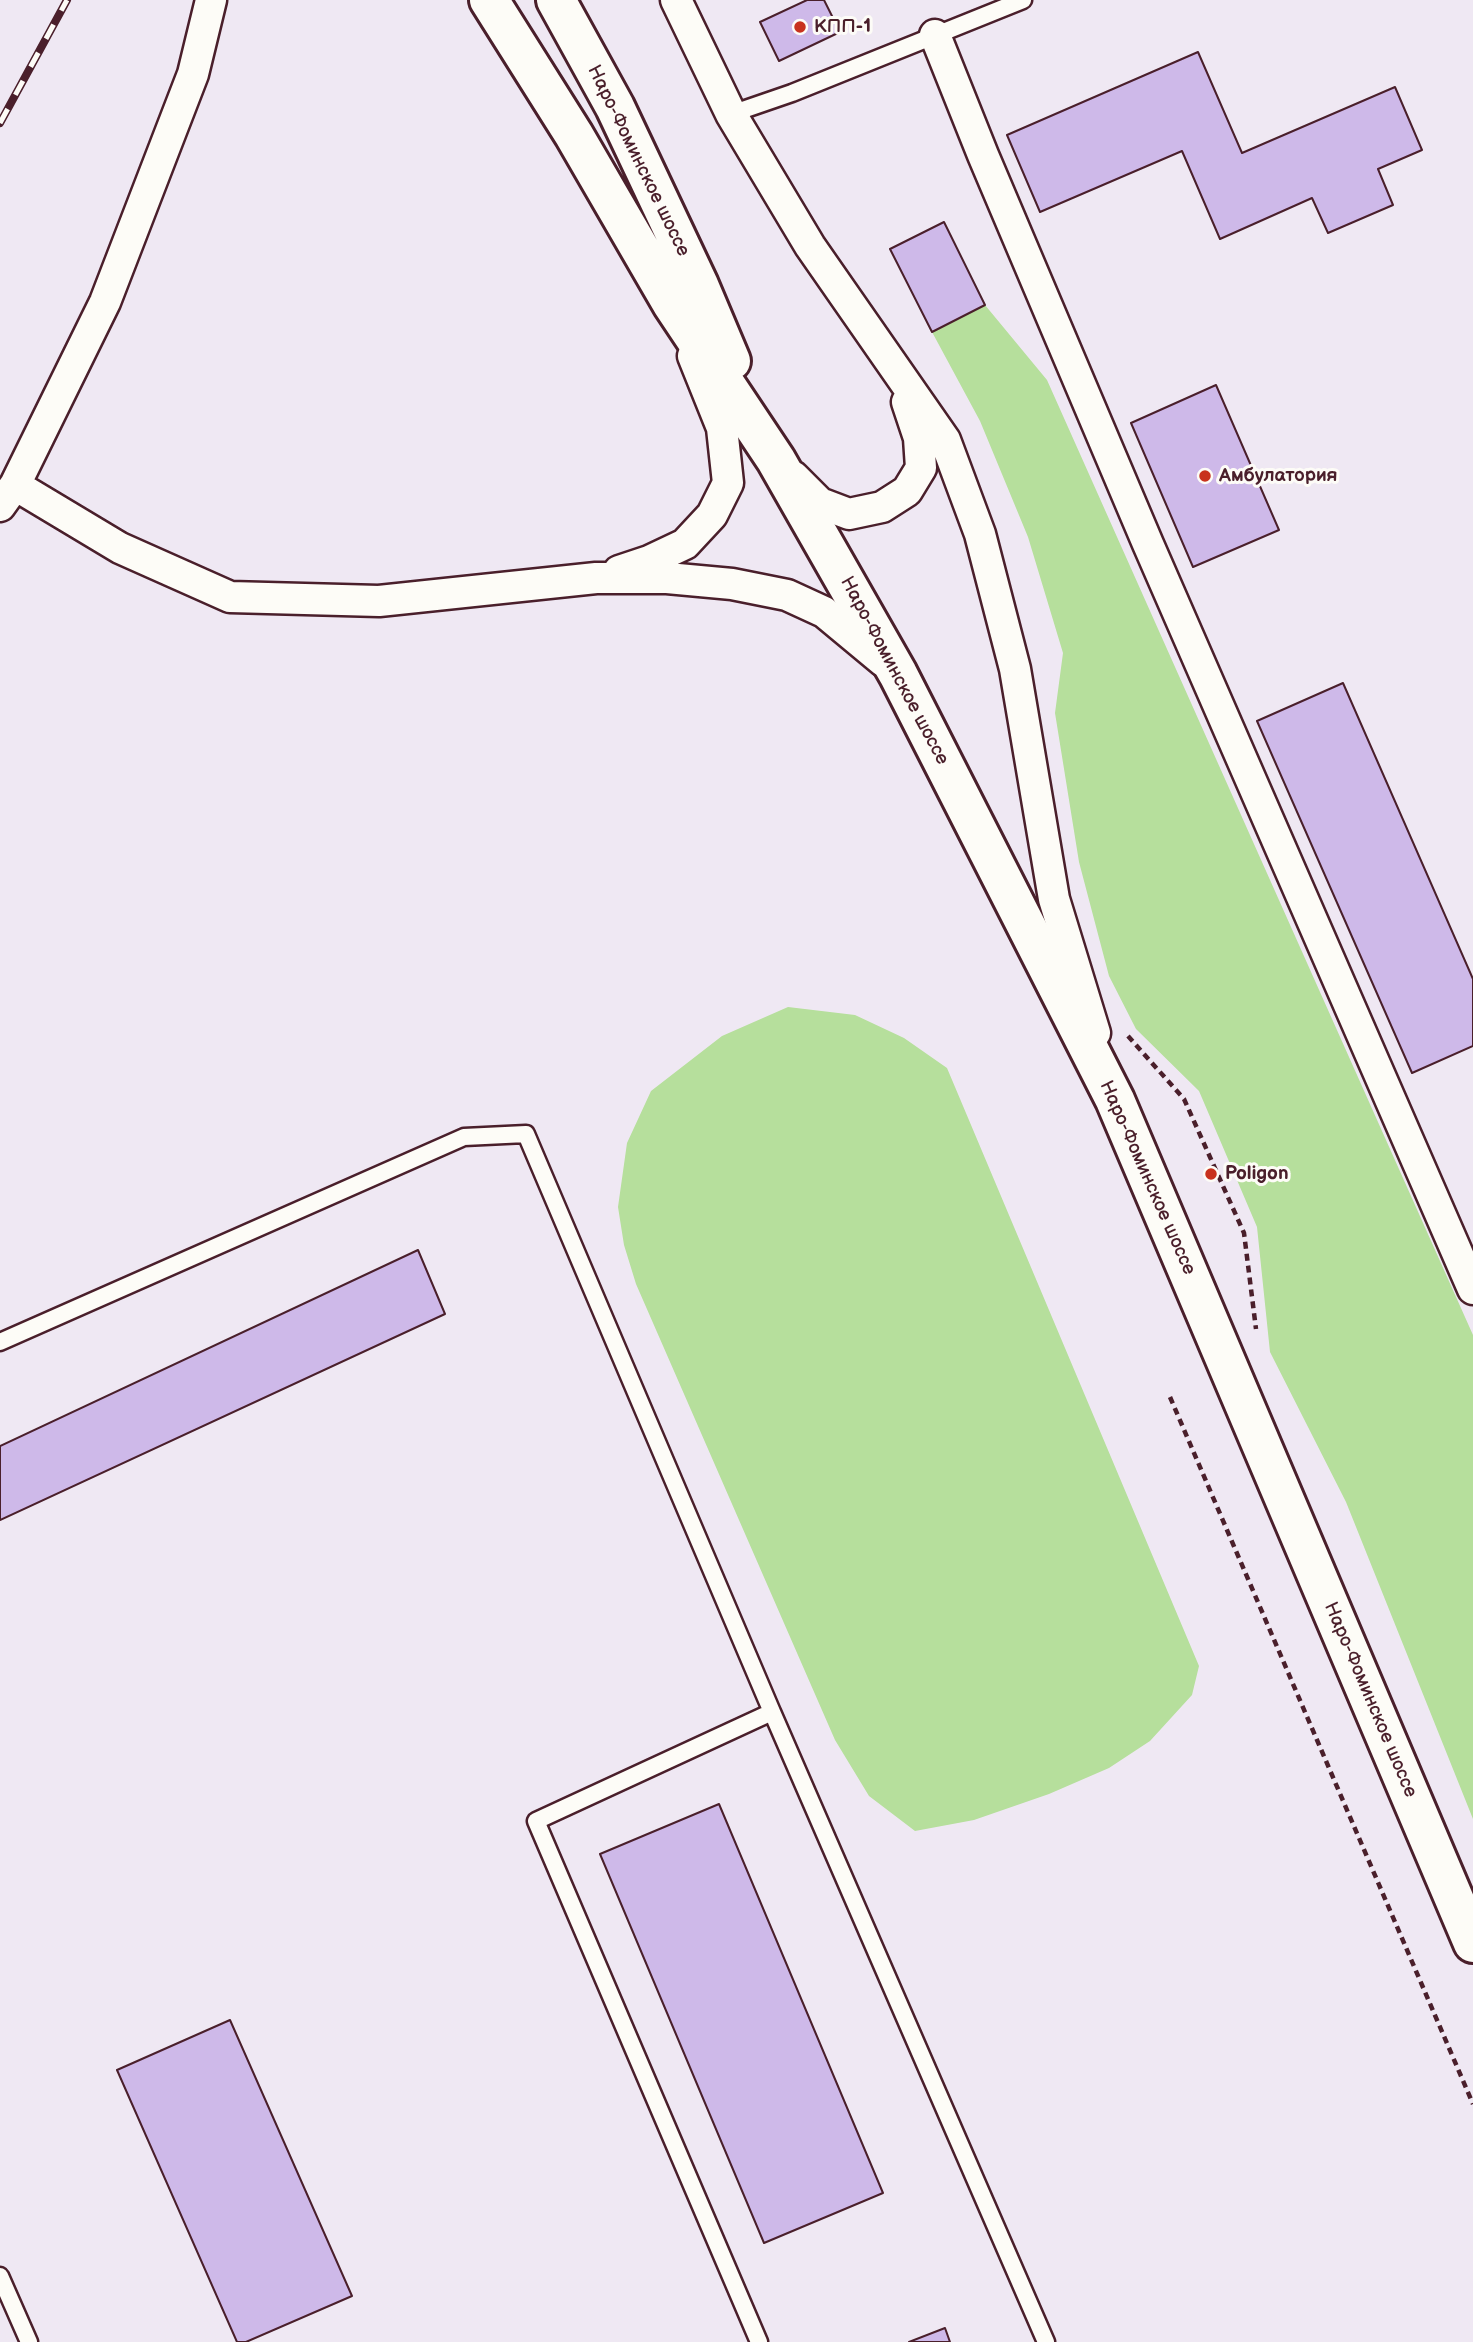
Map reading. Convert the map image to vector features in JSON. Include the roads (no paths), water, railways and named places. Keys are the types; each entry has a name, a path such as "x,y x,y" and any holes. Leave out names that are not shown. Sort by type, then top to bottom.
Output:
{"main road":[{"name":"Наро-Фоминское шоссе","path":"488,0 573,135 672,304 771,450 898,674 1115,1100 1473,1943"},
{"name":"Наро-Фоминское шоссе","path":"556,0 615,107 699,285 771,450"}],"street":[{"path":"211,0 193,74 104,302 7,496 230,597 379,601 596,578 667,578 732,584 787,595 824,612 898,674"},
{"path":"676,0 731,114 810,246 945,440 980,534 1015,669 1054,899 1115,1100"},
{"path":"935,35 1148,544 1473,1289"},
{"path":"596,578 649,561 685,544 712,515 728,483 722,428 672,304"},
{"path":"771,450 820,503 849,514 883,507 907,491 921,468 919,438 895,368"}],"lane":[{"path":"731,114 792,93 1023,0"},
{"path":"0,1342 464,1137 526,1134 772,1712 1046,2342"},
{"path":"759,2342 536,1821 772,1712"},
{"path":"0,2276 29,2342"}],"railway":[{"path":"0,123 67,0"}],"place":[{"name":"КПП-1","path":"800,27"},
{"name":"Амбулатория","path":"1205,476"},
{"name":"Poligon","path":"1211,1174"}]}
